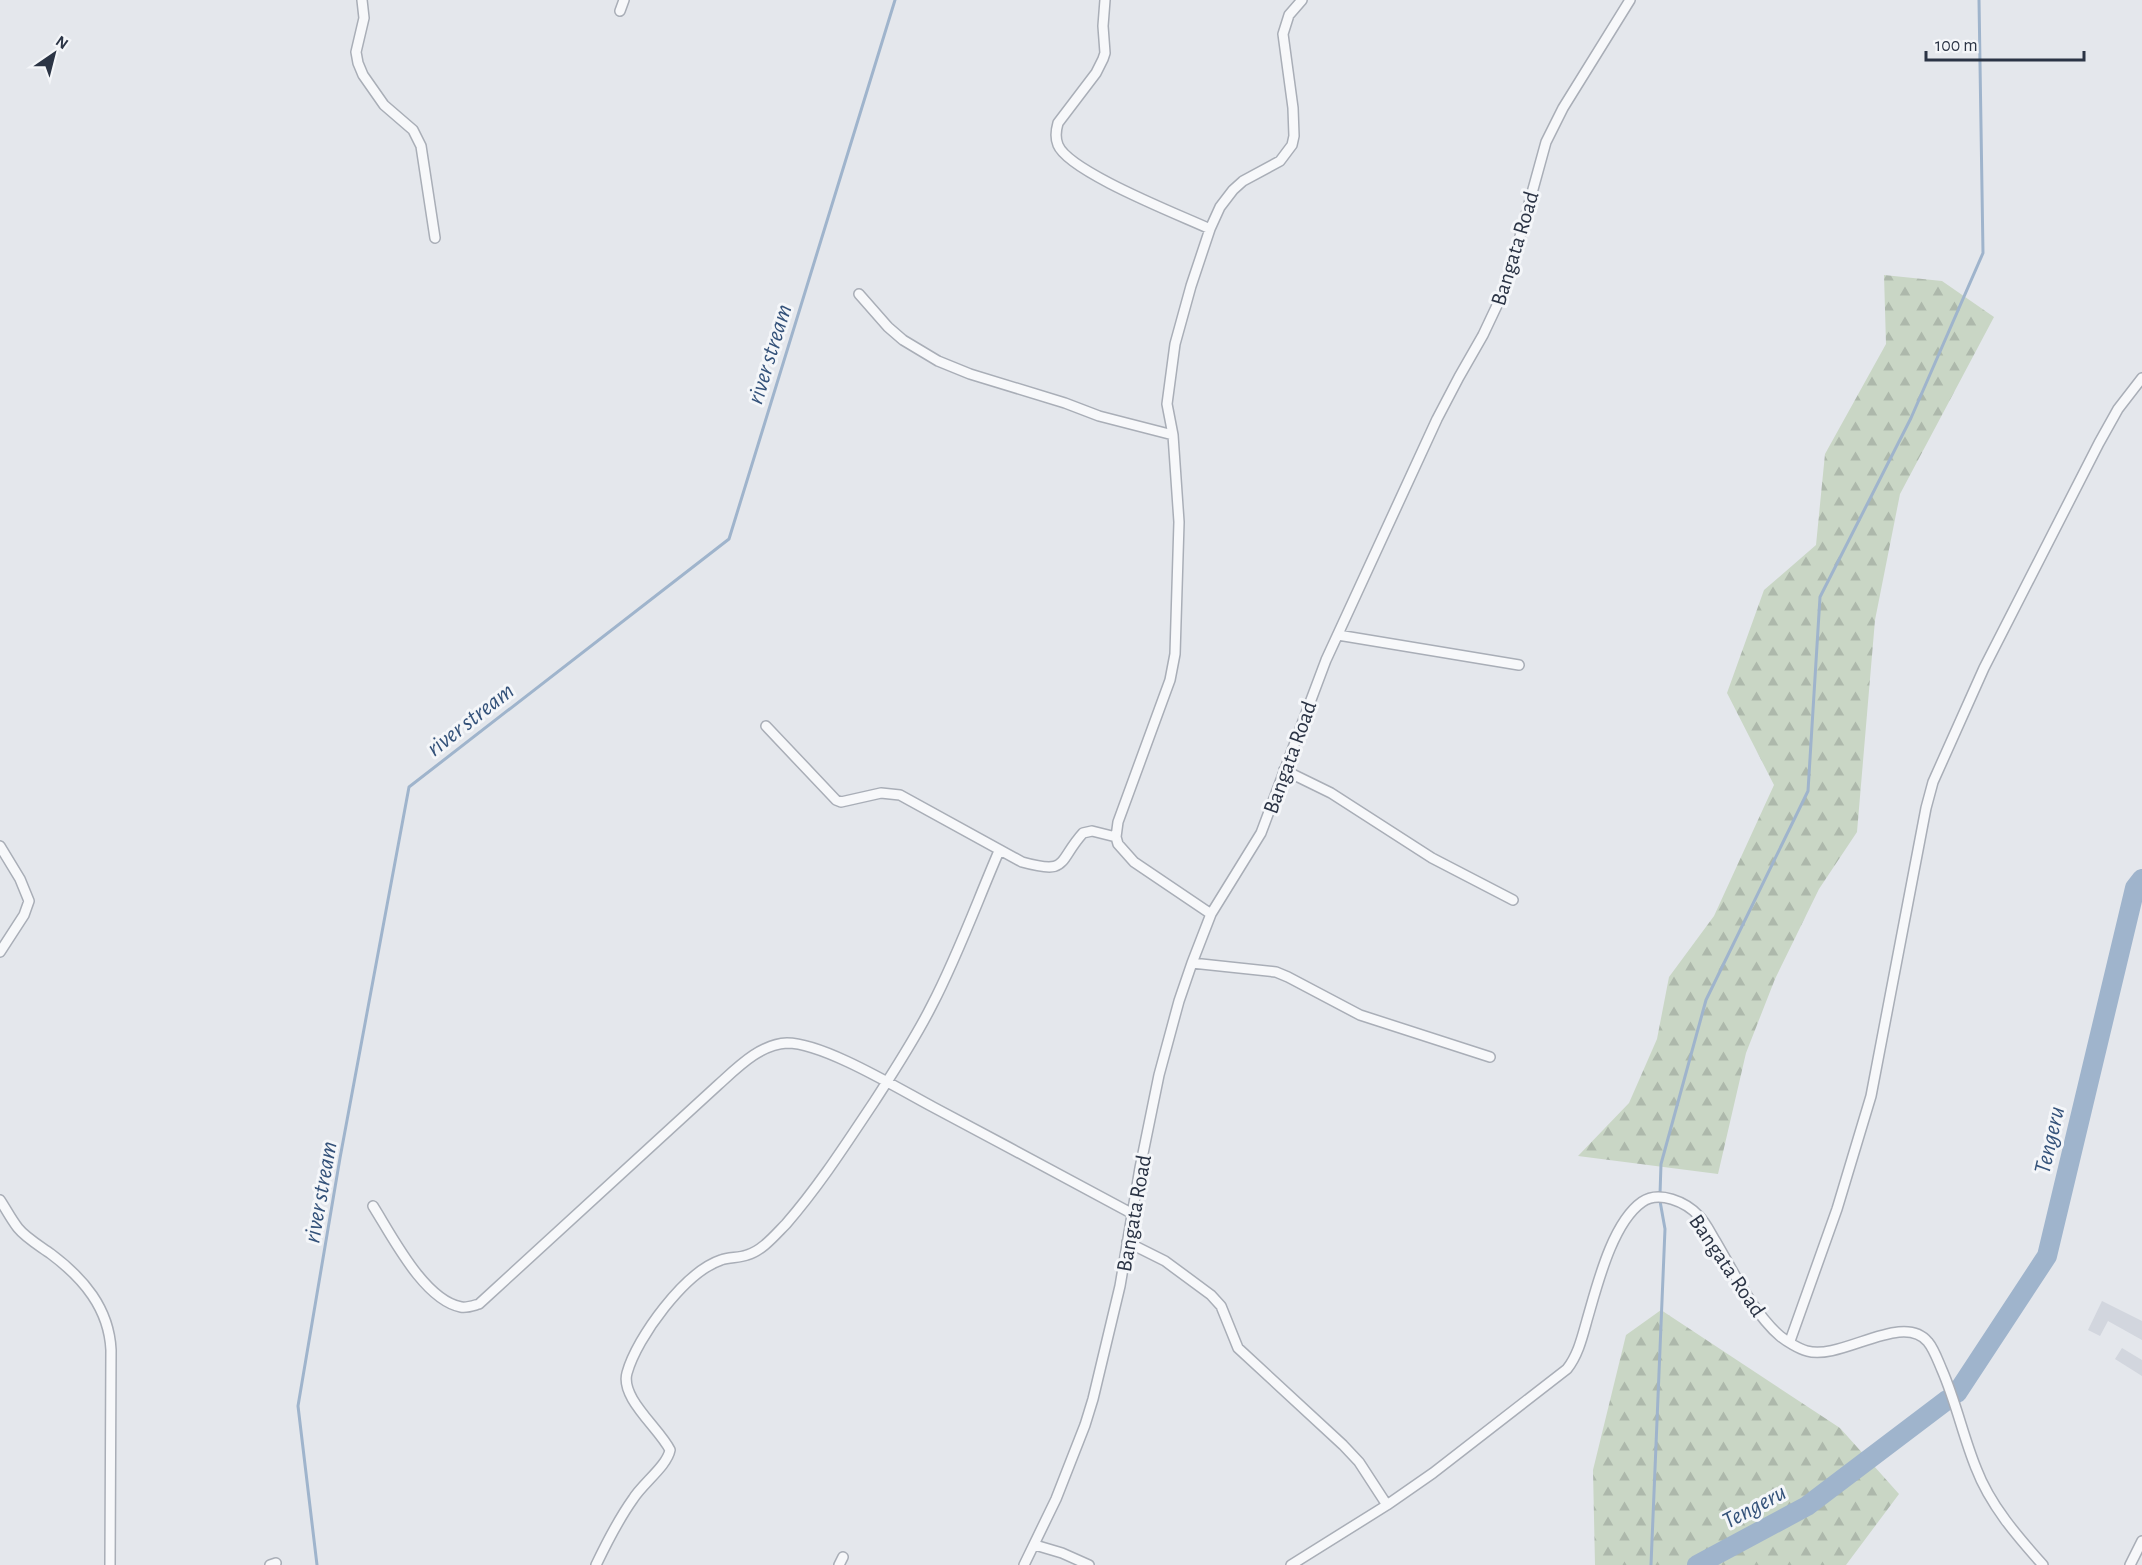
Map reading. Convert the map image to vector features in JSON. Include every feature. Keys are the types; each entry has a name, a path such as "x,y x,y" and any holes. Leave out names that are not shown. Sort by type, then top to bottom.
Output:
{"street":[{"path":"362,0 364,18 356,52 358,63 363,75 384,105 413,130 421,146 435,238"},
{"path":"620,11 624,0"},
{"path":"1105,0 1103,60 1096,74 1058,123 1056,138 1058,146 1068,158 1088,173 1210,229"},
{"path":"1211,914 1134,862 1118,844 1116,837 1118,822 1132,780 1167,690 1173,668 1179,581 1179,522 1173,435 1167,404 1175,344 1210,229 1220,207 1243,181 1280,160 1293,146 1293,108 1283,34 1289,15 1302,0"},
{"name":"Bangata Road","path":"1024,1565 1056,1499 1088,1416 1120,1286 1131,1213 1159,1075 1192,963 1211,914 1261,833 1316,685 1338,634 1437,419 1500,299 1513,262 1546,142 1563,108 1630,0"},
{"path":"859,294 888,327 903,340 938,361 970,374 1065,403 1099,416 1173,435"},
{"path":"1790,1341 1837,1209 1871,1096 1926,808 1933,782 1984,669 2078,484 2118,409 2142,378"},
{"path":"1338,634 1519,665"},
{"path":"766,726 836,800 841,802 881,793 900,795 1022,862 1052,868 1059,866 1065,860 1083,833 1092,831 1116,837"},
{"path":"1284,770 1331,793 1432,858 1513,900"},
{"path":"0,846 20,879 29,901 24,915 0,952"},
{"path":"596,1565 625,1510 669,1455 670,1450 630,1394 626,1376 632,1358 671,1298 693,1277 721,1259 748,1255 760,1248 786,1224 837,1159 887,1082 933,1004 999,851"},
{"path":"1192,963 1276,972 1360,1015 1490,1057"},
{"path":"373,1206 417,1273 433,1291 449,1302 468,1307 479,1304 717,1084 755,1054 773,1045 787,1043 814,1048 887,1082 1131,1213"},
{"name":"Bangata Road","path":"1291,1565 1387,1505 1432,1473 1566,1369 1575,1359 1597,1286 1617,1232 1627,1216 1643,1201 1659,1197 1683,1203 1699,1215 1733,1274 1765,1320 1781,1337 1806,1351 1822,1353 1903,1331 1920,1335 1927,1341 1949,1387 1976,1469 2004,1518 2043,1565"},
{"path":"0,1200 18,1229 63,1263 84,1284 101,1310 106,1325 111,1350 110,1565"},
{"path":"1127,1242 1165,1261 1211,1295 1221,1306 1238,1348 1343,1445 1359,1462 1387,1505"},
{"path":"2130,1565 2142,1541"},
{"path":"1035,1545 1062,1553 1089,1565"}],"shaded area":[{"path":"2102,1301 2142,1321 2142,1340 2108,1321 2100,1336 2088,1330"},
{"path":"2122,1348 2142,1360 2142,1376 2115,1359"}],"green space":[{"path":"1884,275 1942,281 1994,317 1900,494 1875,620 1857,832 1819,889 1775,979 1746,1053 1718,1174 1578,1156 1629,1103 1657,1039 1669,977 1714,916 1774,785 1727,693 1764,590 1816,545 1825,454 1886,344"},
{"path":"1661,1310 1840,1428 1899,1494 1846,1565 1595,1565 1593,1470 1626,1335"}],"waterway":[{"name":"river stream","path":"317,1565 298,1406 340,1158 409,787 729,539 895,0"},
{"path":"1660,1194 1661,1164 1706,1000 1808,791 1820,597 1911,418 1983,253 1979,0"},
{"name":"Tengeru","path":"1957,1393 2047,1256 2135,888 2142,879"},
{"path":"1651,1565 1665,1229 1660,1201"},
{"name":"Tengeru","path":"1697,1565 1807,1506 1947,1400"}]}
